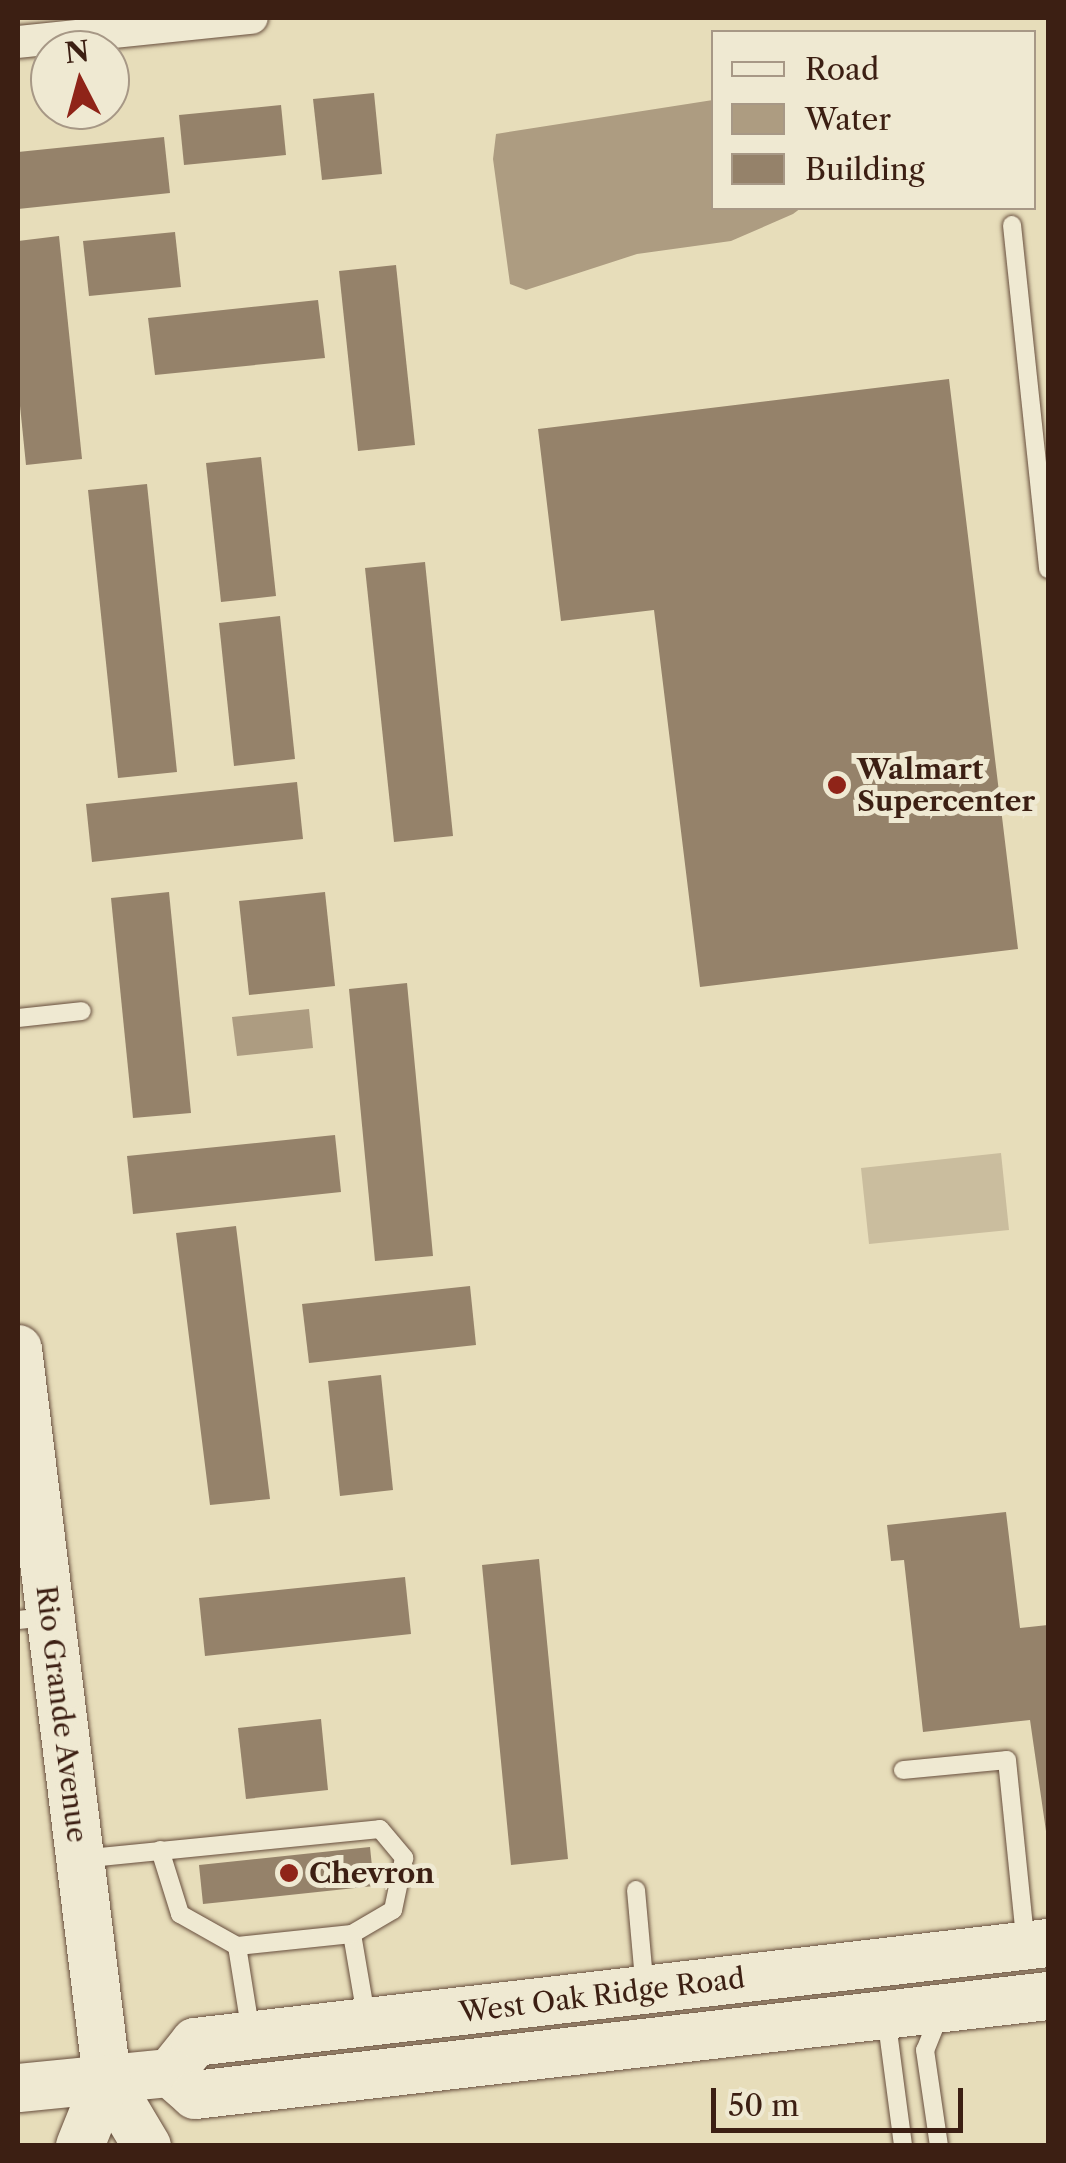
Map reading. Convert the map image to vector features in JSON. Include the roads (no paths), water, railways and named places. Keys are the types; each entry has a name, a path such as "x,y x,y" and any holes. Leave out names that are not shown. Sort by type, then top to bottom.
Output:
{"street":[{"path":"18,42 252,18"},
{"name":"Rio Grande Avenue","path":"18,1349 34,1619 80,1859 107,2079 147,2146"},
{"path":"886,2015 889,1996 918,1980 1041,1951"},
{"name":"West Oak Ridge Road","path":"170,2073 194,2042 645,1990 1041,1951"},
{"path":"432,2068 477,2036 626,2017 646,2005 645,1990"},
{"name":"West Oak Ridge Road","path":"18,2089 170,2073 195,2094 1048,1996"},
{"name":"Rio Grande Avenue","path":"80,2146 107,2079"}],"lane":[{"path":"1012,224 1048,569"},
{"path":"18,1018 82,1010"},
{"path":"903,1770 1007,1760 1041,1951"},
{"path":"80,1859 160,1850 380,1829 404,1858 393,1910 352,1934 237,1946 180,1914 160,1850"},
{"path":"636,1890 645,1990"},
{"path":"352,1934 368,2022"},
{"path":"237,1946 251,2036"},
{"path":"939,2146 925,2050 927,2034 943,2009"},
{"path":"886,2015 902,2146"}],"water":[{"path":"711,100 711,210 798,210 731,241 637,254 526,290 510,284 493,159 496,134"},
{"path":"309,1009 313,1048 237,1056 232,1017"}],"place":[{"name":"Walmart Supercenter","path":"837,785"},
{"name":"Chevron","path":"289,1873"}]}
